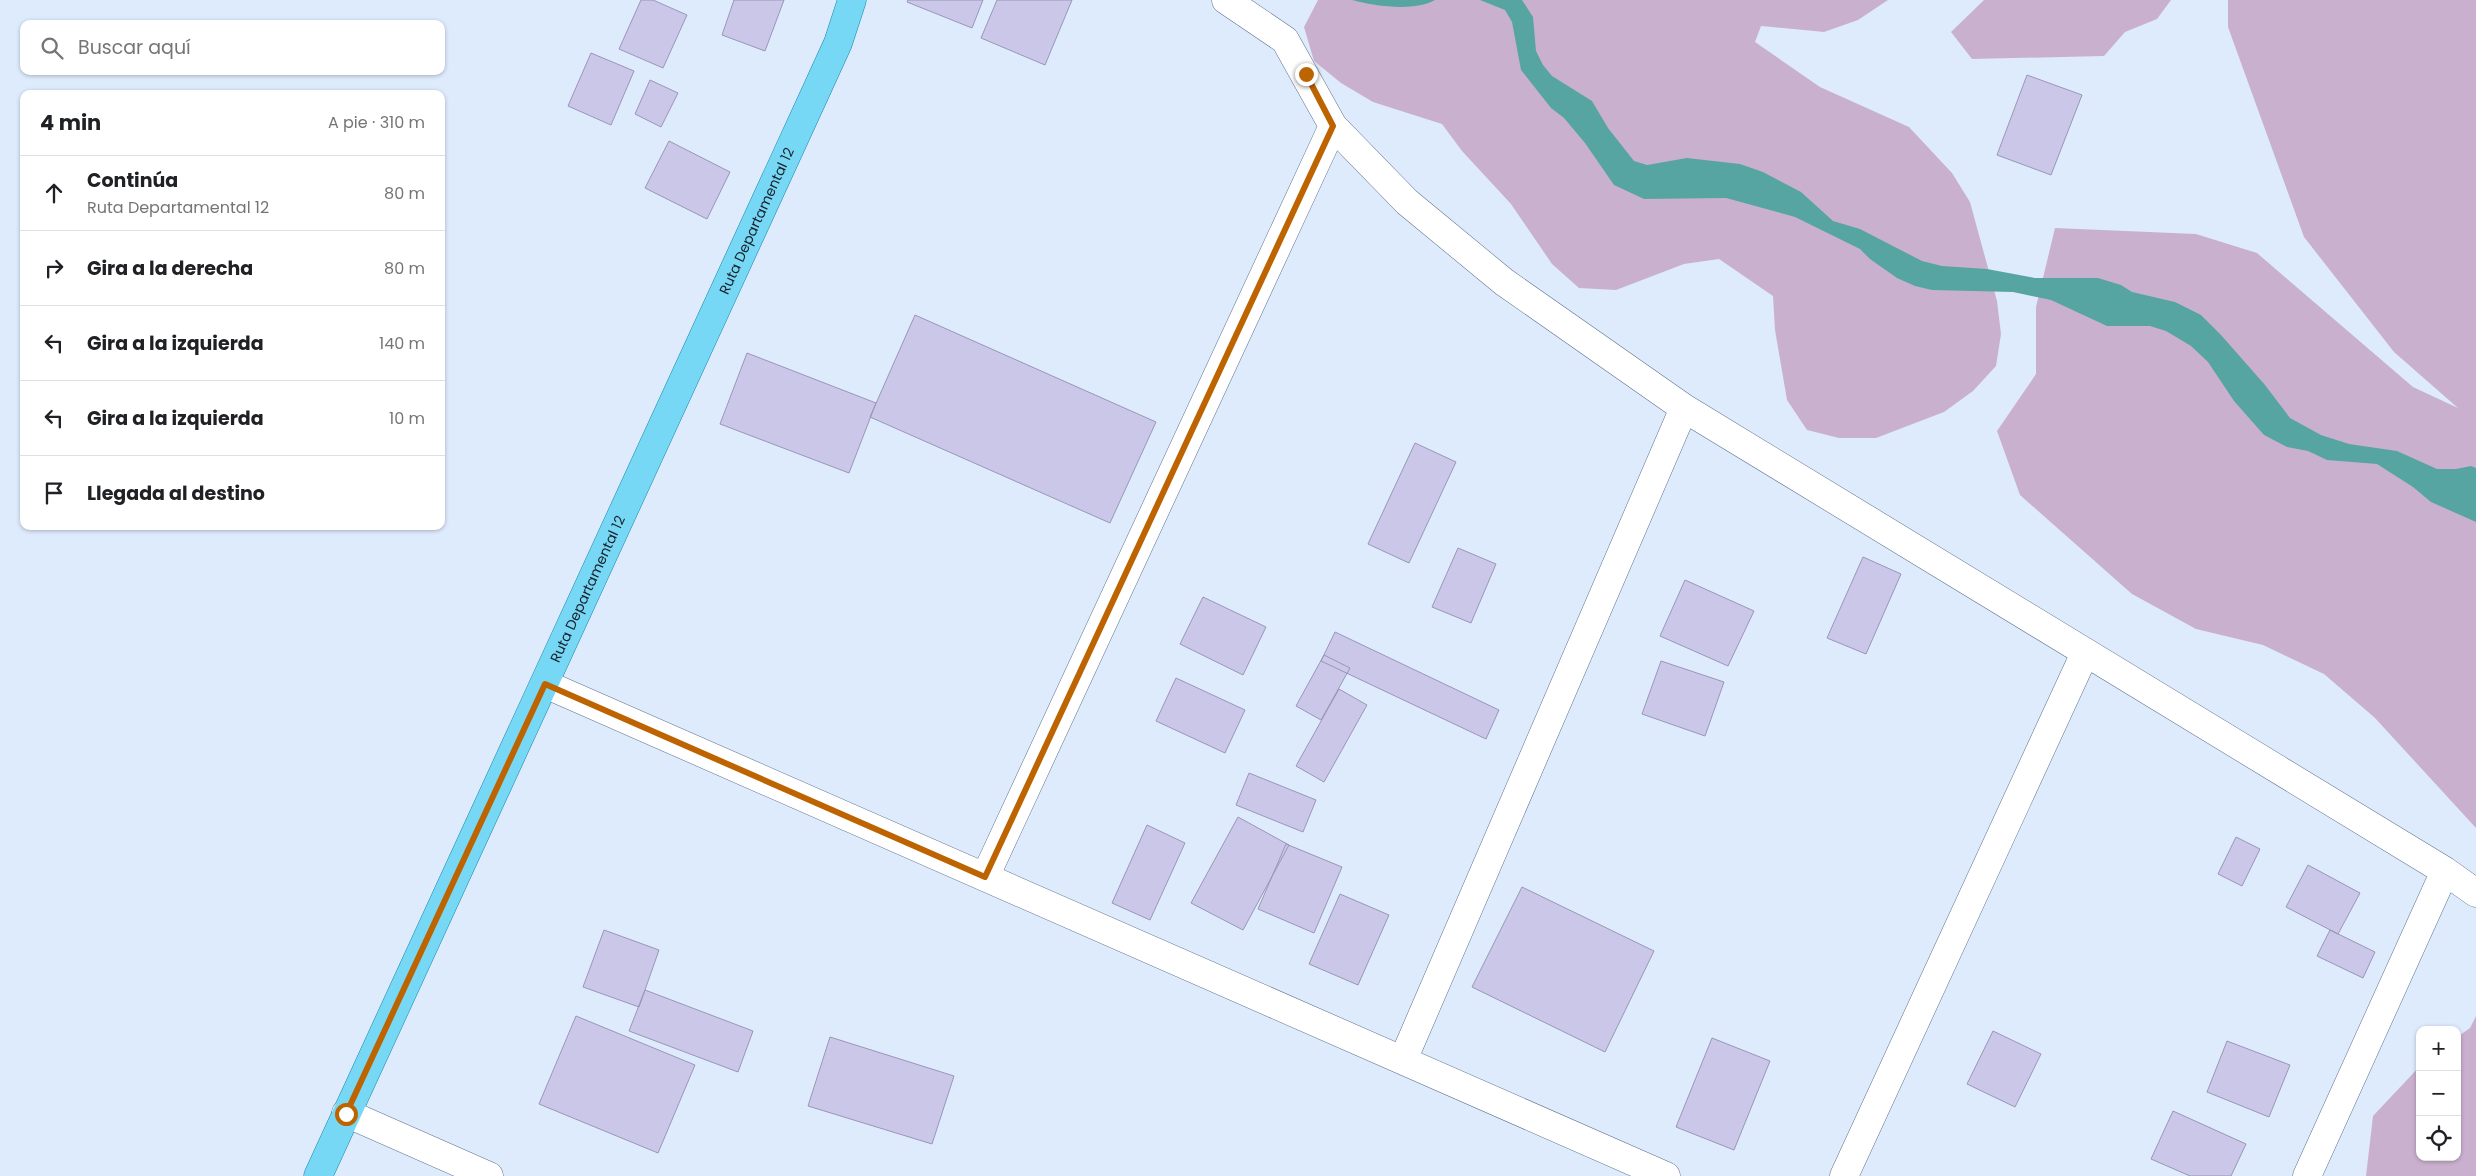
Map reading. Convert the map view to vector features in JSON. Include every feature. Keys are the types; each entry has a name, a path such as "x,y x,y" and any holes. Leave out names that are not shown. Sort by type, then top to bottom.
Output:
{"main road":[{"name":"Ruta Departamental 12","path":"318,1176 838,43 852,0"}],"street":[{"path":"1226,0 1285,40 1333,126 1407,202 1504,282 1684,408 2445,871 2476,893"},
{"path":"985,877 1333,126"},
{"path":"1403,1060 1684,408"},
{"path":"1844,1176 2085,653"},
{"path":"545,684 1666,1176"},
{"path":"2307,1176 2445,871"},
{"path":"346,1114 489,1176"}],"shaded area":[{"path":"1318,0 1888,0 1858,20 1824,32 1761,26 1755,42 1820,87 1909,127 1952,173 1970,202 1997,301 2001,334 1996,366 1973,391 1944,412 1876,438 1839,438 1807,430 1787,400 1775,330 1773,296 1719,259 1684,264 1616,290 1579,288 1552,264 1511,204 1462,151 1442,124 1373,102 1341,83 1314,61 1304,27"},
{"path":"1352,0 1435,0 1416,6 1394,7"},
{"path":"1480,0 1522,0 1533,17 1536,51 1543,65 1552,76 1592,101 1608,128 1634,161 1647,165 1687,158 1740,164 1763,172 1801,192 1833,221 1860,229 1922,261 1942,266 1987,269 2035,278 2098,278 2121,285 2132,292 2175,302 2201,315 2221,335 2265,385 2290,418 2321,435 2349,444 2397,451 2437,469 2456,469 2471,466 2476,468 2476,522 2431,502 2413,487 2377,464 2327,460 2308,451 2287,447 2264,435 2234,401 2208,362 2191,346 2166,331 2150,326 2107,326 2051,300 2013,292 1932,290 1915,286 1897,278 1870,259 1860,249 1795,217 1726,198 1644,199 1614,185 1585,143 1564,118 1551,108 1521,70 1512,22 1505,10"},
{"path":"1984,0 2171,0 2157,19 2125,32 2104,56 1972,59 1951,32"},
{"path":"2228,0 2476,0 2476,828 2375,718 2324,674 2263,645 2196,629 2132,594 2020,495 1997,431 2036,374 2036,307 2055,228 2196,234 2257,253 2413,387 2458,408 2394,352 2304,237 2228,27"},
{"path":"2476,1016 2476,1176 2366,1176 2373,1116 2416,1070 2416,1161 2461,1161 2461,1034 2470,1028"}],"building":[{"path":"641,0 653,0 687,15 663,68 619,49"},
{"path":"734,0 784,0 765,51 722,35"},
{"path":"908,0 983,0 972,28 907,2"},
{"path":"997,0 1072,0 1045,65 981,38"},
{"path":"591,53 634,71 611,125 568,106"},
{"path":"2027,75 2082,95 2051,175 1997,155"},
{"path":"650,80 678,93 661,127 635,114"},
{"path":"669,141 730,172 707,219 645,188"},
{"path":"915,315 1156,422 1110,523 870,417"},
{"path":"747,353 876,403 849,473 720,424"},
{"path":"1415,443 1456,462 1409,563 1368,544"},
{"path":"1458,548 1496,564 1471,623 1432,607"},
{"path":"1863,557 1901,574 1866,654 1827,638"},
{"path":"1685,580 1754,611 1728,666 1660,636"},
{"path":"1203,597 1266,627 1243,675 1180,644"},
{"path":"1335,632 1499,710 1486,739 1321,661"},
{"path":"1324,655 1350,668 1321,720 1296,706"},
{"path":"1661,661 1724,682 1705,736 1642,714"},
{"path":"1176,678 1245,710 1225,753 1156,721"},
{"path":"1339,689 1367,705 1324,782 1296,766"},
{"path":"1249,773 1316,800 1303,832 1236,805"},
{"path":"1238,817 1289,845 1243,930 1191,903"},
{"path":"1147,825 1185,843 1150,920 1112,903"},
{"path":"2236,837 2260,849 2242,886 2218,874"},
{"path":"1286,844 1342,867 1314,933 1258,909"},
{"path":"2308,865 2360,893 2338,934 2286,907"},
{"path":"1522,887 1654,951 1605,1052 1472,987"},
{"path":"1340,894 1389,915 1358,985 1309,964"},
{"path":"604,930 659,950 639,1007 583,987"},
{"path":"2330,930 2375,952 2363,978 2317,956"},
{"path":"645,990 753,1031 738,1072 629,1031"},
{"path":"576,1016 695,1065 658,1153 539,1104"},
{"path":"1993,1031 2041,1054 2015,1107 1967,1084"},
{"path":"830,1037 954,1076 932,1144 808,1106"},
{"path":"1712,1038 1770,1061 1734,1150 1676,1127"},
{"path":"2227,1041 2290,1065 2269,1117 2207,1092"},
{"path":"2173,1111 2246,1144 2231,1176 2190,1176 2151,1159"}],"route":[{"path":"346,1114 545,684 985,877 1333,126 1306,74"}]}
